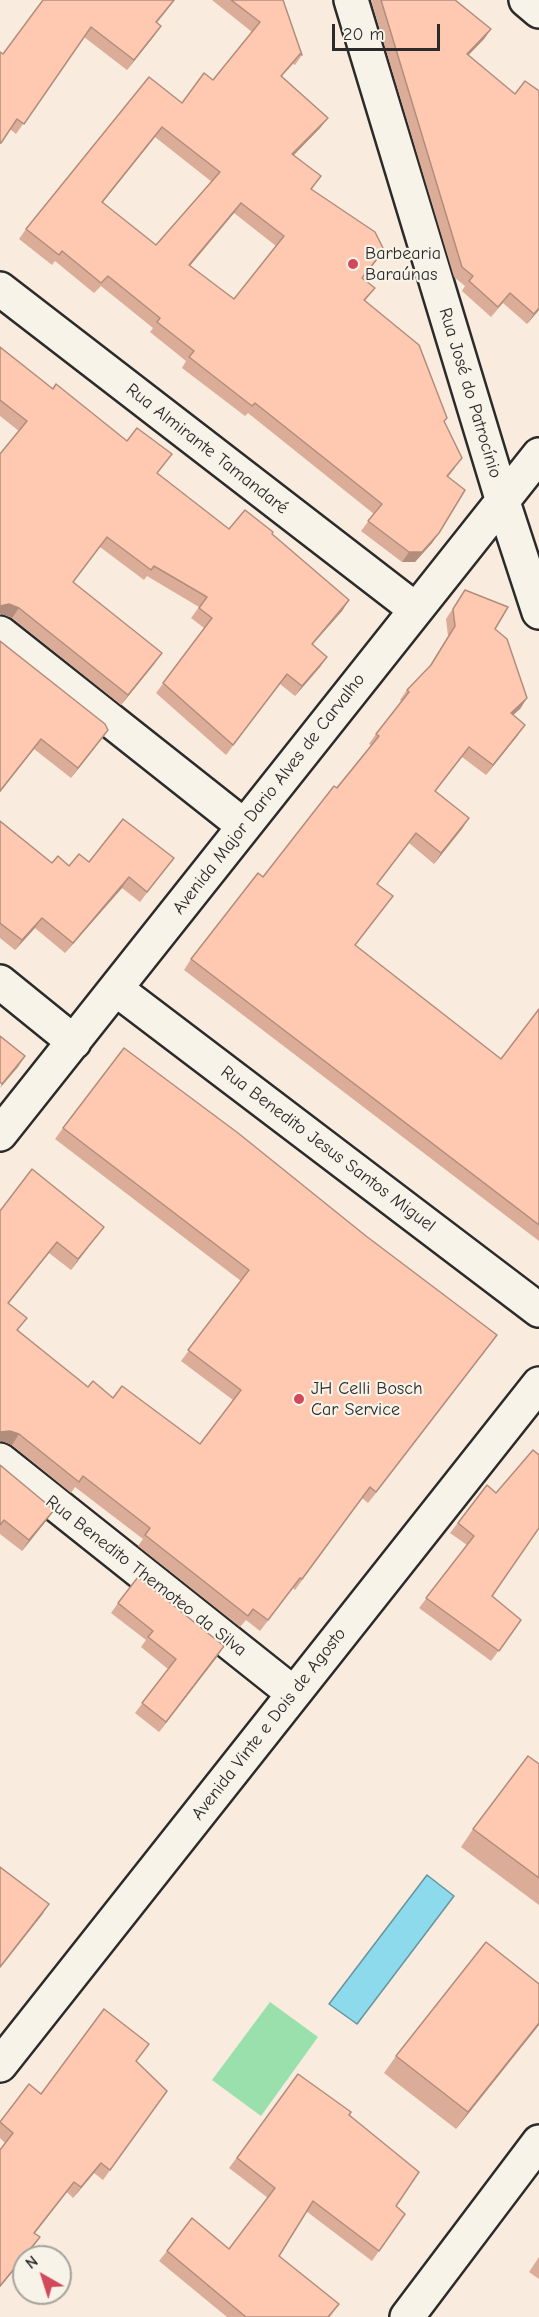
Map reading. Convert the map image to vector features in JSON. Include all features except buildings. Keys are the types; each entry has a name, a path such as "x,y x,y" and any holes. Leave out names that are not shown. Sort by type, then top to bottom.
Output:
{"street":[{"name":"Rua José do Patrocínio","path":"351,0 503,502 539,612"},
{"path":"526,0 539,11"},
{"name":"Rua Almirante Tamandaré","path":"0,289 415,609"},
{"name":"Avenida Major Dario Alves de Carvalho","path":"0,1134 539,455"},
{"path":"0,633 244,826"},
{"path":"0,982 74,1042"},
{"name":"Rua Benedito Jesus Santos Miguel","path":"116,988 539,1310"},
{"name":"Avenida Vinte e Dois de Agosto","path":"0,2065 539,1384"},
{"name":"Rua Benedito Themoteo da Silva","path":"0,1460 293,1693"},
{"path":"407,2317 539,2142"}],"green space":[{"path":"270,2002 318,2037 261,2116 212,2080"}],"water":[{"path":"427,1875 454,1896 357,2024 329,2004"}],"place":[{"name":"Barbearia Baraúnas","path":"353,264"},
{"name":"JH Celli Bosch Car Service","path":"299,1399"}]}
